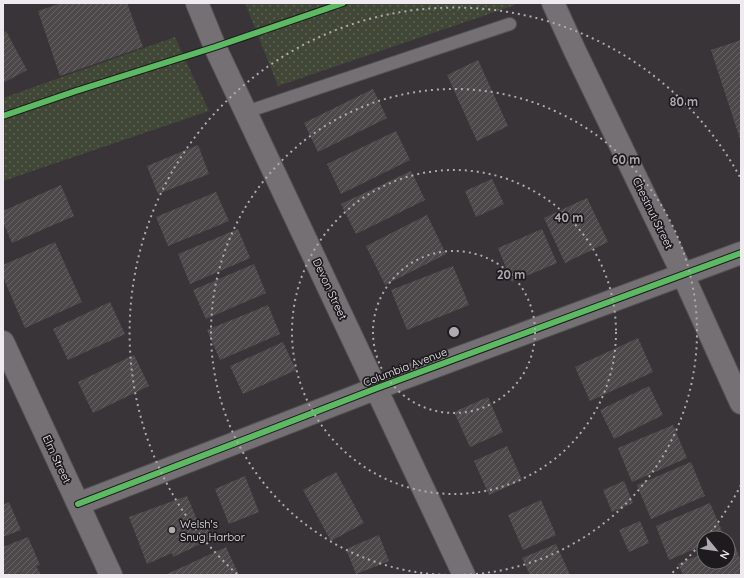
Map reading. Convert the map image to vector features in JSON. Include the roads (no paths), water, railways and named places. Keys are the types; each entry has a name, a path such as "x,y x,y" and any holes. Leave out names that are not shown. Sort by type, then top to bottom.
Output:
{"street":[{"name":"Devon Street","path":"197,3 215,47 464,575"},
{"name":"Chestnut Street","path":"553,3 683,275 741,403"},
{"name":"Columbia Avenue","path":"78,504 377,388 741,253"},
{"name":"Elm Street","path":"3,342 111,575"}],"lane":[{"path":"246,112 510,24"}],"place":[{"name":"Welsh's Snug Harbor","path":"172,530"}]}
